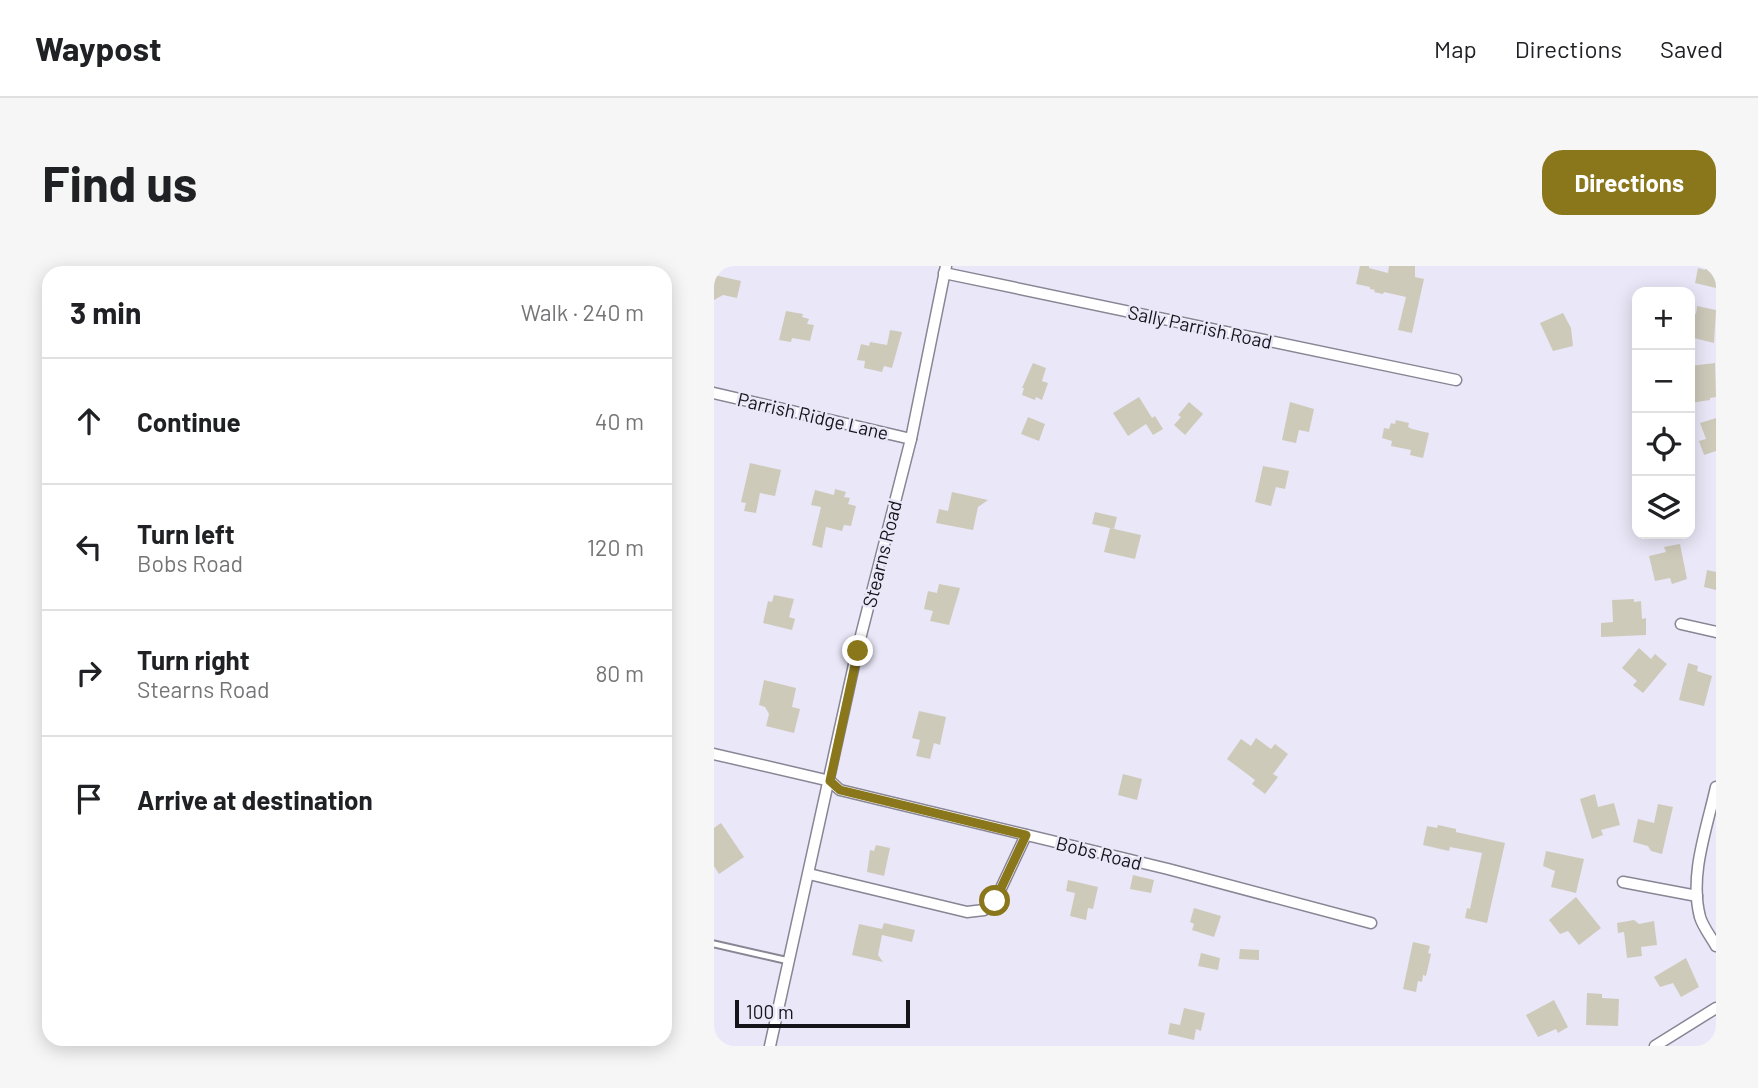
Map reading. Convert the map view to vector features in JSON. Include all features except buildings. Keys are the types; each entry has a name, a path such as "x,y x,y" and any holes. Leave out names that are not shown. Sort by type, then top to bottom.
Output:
{"street":[{"name":"Sally Parrish Road","path":"945,269 1455,380"},
{"name":"Stearns Road","path":"770,1046 858,651 911,439 945,269"},
{"name":"Parrish Ridge Lane","path":"714,393 911,439"},
{"path":"1681,624 1716,632"},
{"name":"Bobs Road","path":"714,754 830,781 840,790 1371,923"},
{"path":"1716,787 1698,870 1696,896 1701,920 1716,946"},
{"path":"808,874 967,912 984,910 995,901 1026,835"},
{"path":"1623,882 1696,896"},
{"path":"1655,1046 1716,1008"}],"lane":[{"path":"714,944 789,961"}],"route":[{"path":"858,651 830,781 840,790 1026,835 995,901"}]}
